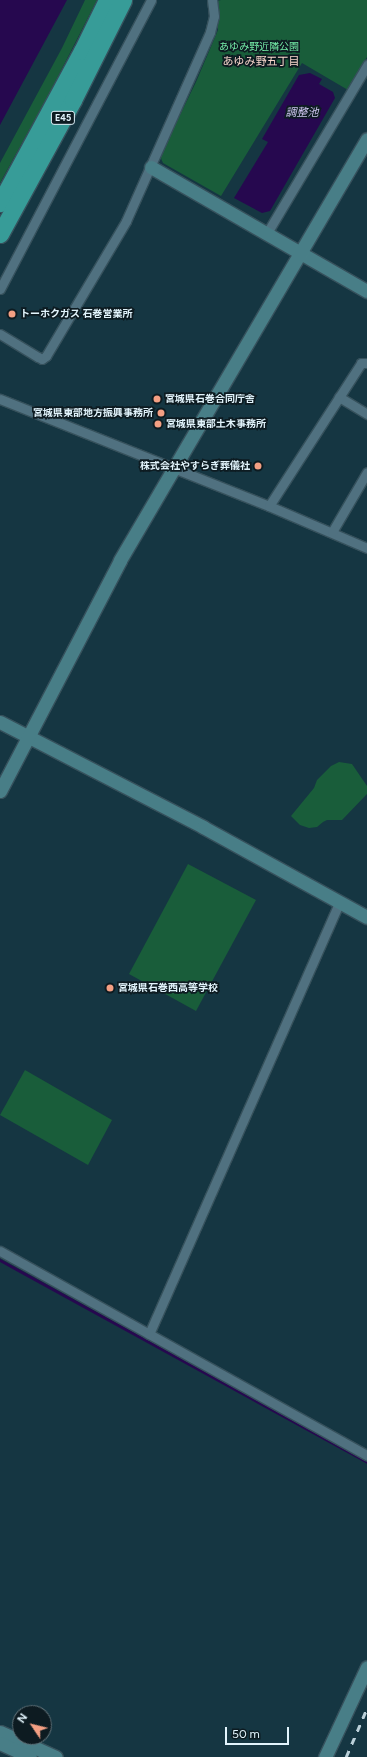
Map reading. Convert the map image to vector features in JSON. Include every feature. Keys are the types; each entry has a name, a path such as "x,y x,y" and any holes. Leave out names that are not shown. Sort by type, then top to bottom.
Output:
{"highway":[{"name":"E45","path":"0,203 78,58 107,0"},
{"name":"E45","path":"0,234 73,100 124,0"}],"street":[{"path":"0,289 151,0"},
{"path":"0,334 42,359 46,356 126,221 210,32 214,16 212,0"},
{"path":"267,233 367,65"},
{"path":"0,791 107,584 367,139"},
{"path":"151,167 367,291"},
{"path":"269,506 361,363 367,363"},
{"path":"339,397 367,414"},
{"path":"0,399 269,506 367,548"},
{"path":"332,532 367,472"},
{"path":"0,722 203,827 367,916"},
{"path":"149,1334 340,901"},
{"path":"0,1251 367,1455"},
{"path":"325,1757 367,1667"},
{"path":"0,1732 56,1757"},
{"path":"0,1743 30,1757"}],"green space":[{"path":"85,0 97,0 49,94 0,183 0,163 62,48"},
{"name":"あゆみ野近隣公園","path":"367,0 367,57 348,90 302,63 221,196 163,163 160,156 196,82 218,30 217,1"},
{"path":"339,762 352,764 367,786 367,794 342,820 327,820 317,827 309,828 300,825 291,816 314,788 317,780 331,766"},
{"path":"188,864 256,900 196,1011 129,974"},
{"path":"25,1070 112,1120 88,1165 0,1115"}],"water":[{"path":"0,0 67,0 0,125"},
{"name":"調整池","path":"310,73 322,79 319,84 333,92 335,98 270,211 262,213 234,198 268,142 262,139 299,75"}],"waterway":[{"path":"0,1260 367,1462"}],"railway":[{"path":"346,1757 367,1708"}],"place":[{"name":"トーホクガス 石巻営業所","path":"12,314"},
{"name":"宮城県石巻合同庁舎","path":"157,399"},
{"name":"宮城県東部地方振興事務所","path":"161,413"},
{"name":"宮城県東部土木事務所","path":"158,424"},
{"name":"株式会社やすらぎ葬儀社","path":"258,466"},
{"name":"宮城県石巻西高等学校","path":"110,988"}],"district":[{"name":"あゆみ野五丁目","path":"261,62"}]}
